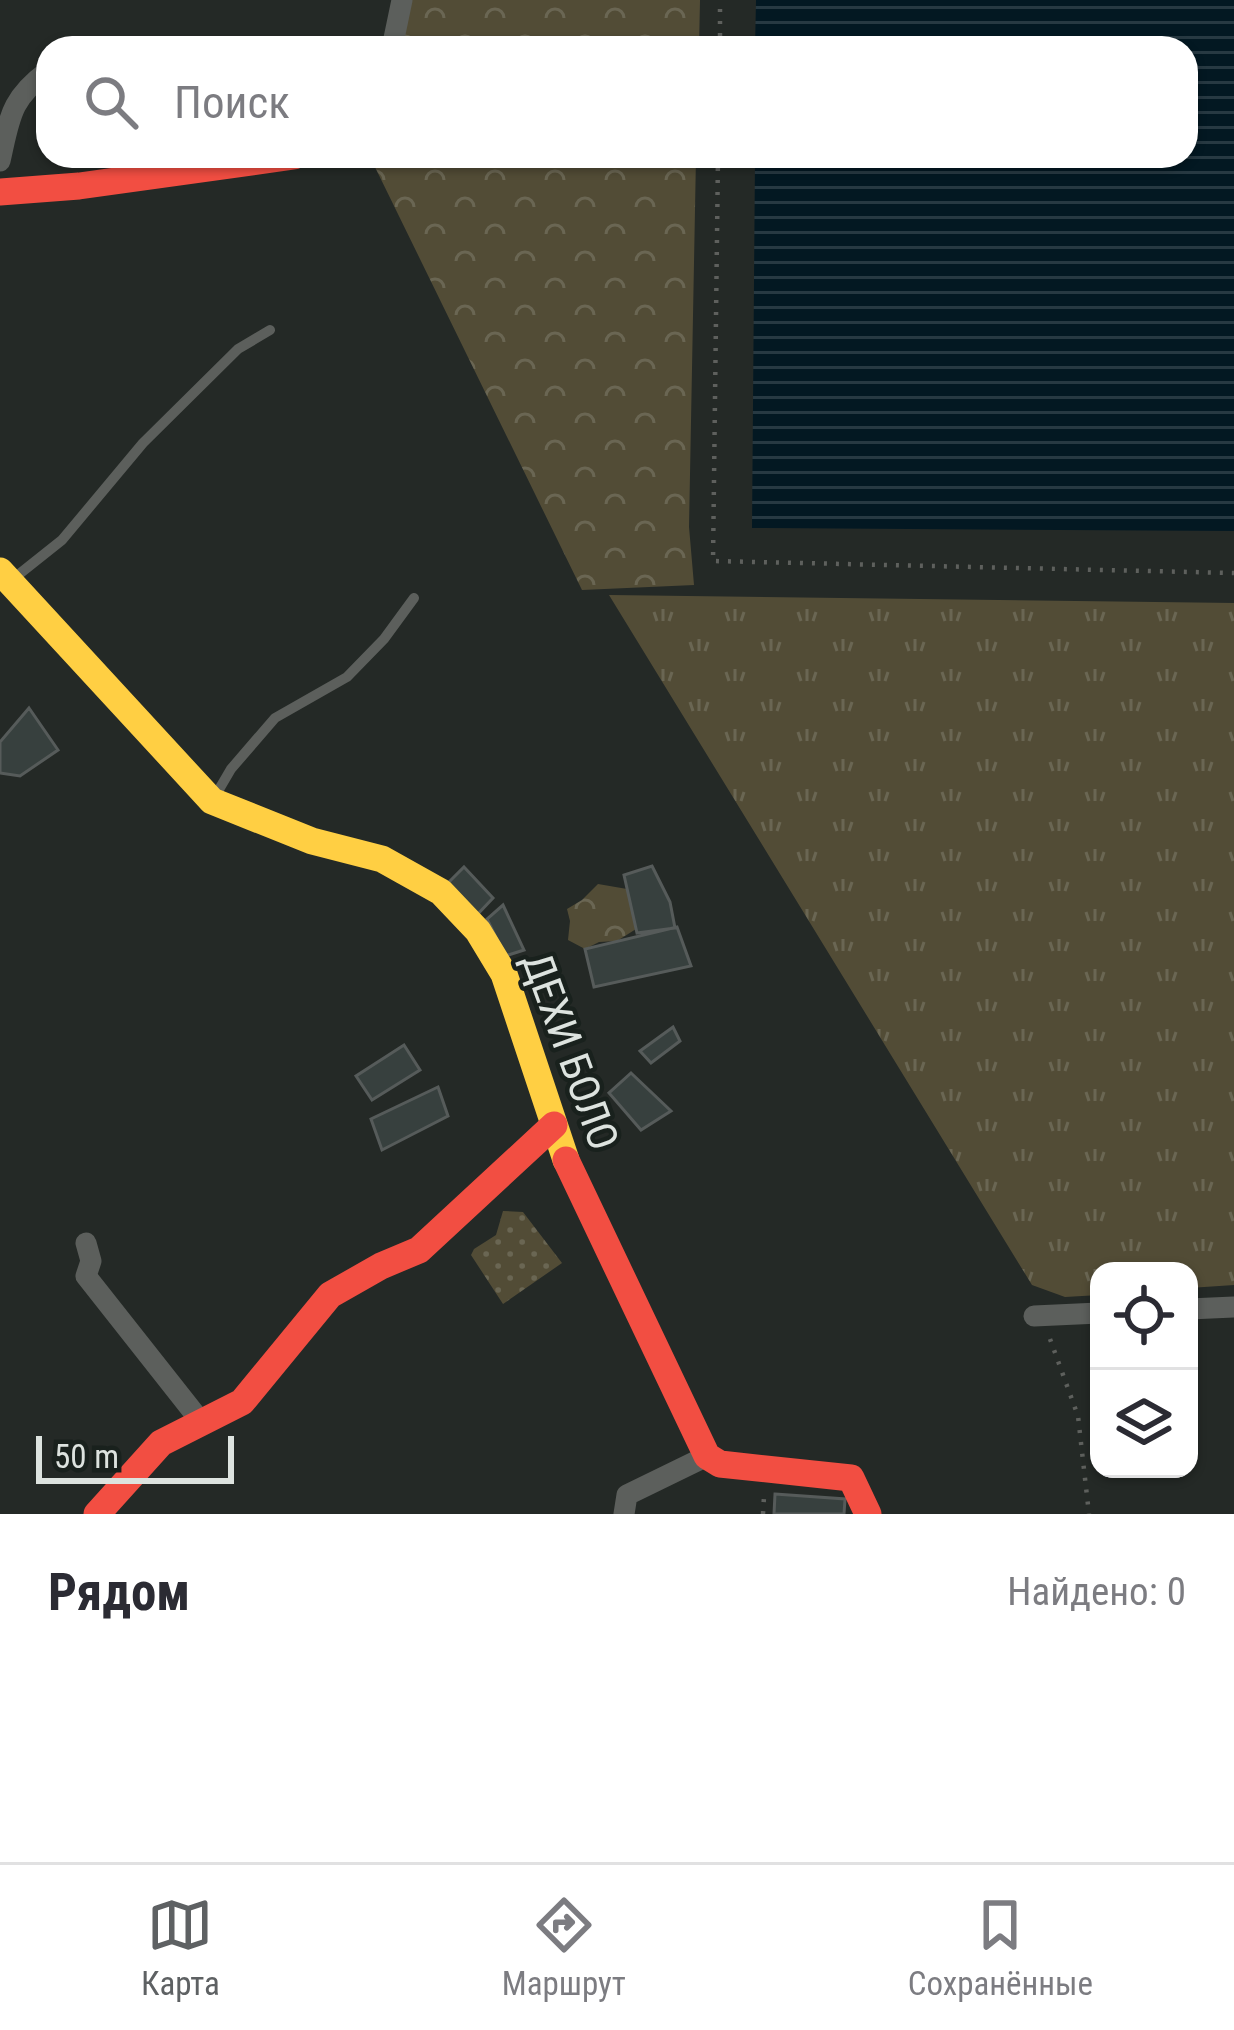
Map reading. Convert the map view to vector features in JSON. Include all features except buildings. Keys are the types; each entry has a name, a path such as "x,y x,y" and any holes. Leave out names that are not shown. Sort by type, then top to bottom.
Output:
{"street":[{"path":"394,36 402,0"},
{"path":"0,161 12,109 36,80"},
{"path":"0,192 79,186 195,168"},
{"name":"ДЕХИ БОЛО","path":"5,576 212,801 312,841 382,859 441,892 478,931 504,974 568,1167 707,1456"},
{"path":"97,1514 161,1443 242,1402 330,1295 418,1250 554,1125"},
{"path":"86,1244 92,1261 86,1276 202,1423"},
{"path":"1198,1309 1234,1307"},
{"path":"1034,1316 1090,1313"},
{"path":"624,1514 627,1495 707,1456 720,1464 851,1478 868,1514"}],"lane":[{"path":"5,576 62,540 143,443 238,349 270,330"},
{"path":"212,801 231,769 275,718 347,676 414,598"}],"path":[{"path":"720,0 720,36"},
{"path":"718,168 713,561 1234,573"},
{"path":"1034,1316 1054,1346 1078,1416 1089,1514"}],"green space":[{"path":"405,0 700,0 699,36 398,36"},
{"path":"375,168 696,168 689,527 694,585 582,590"},
{"path":"609,595 1234,603 1234,1285 1198,1287 1198,1262 1090,1262 1090,1296 1065,1297 1032,1285"},
{"path":"598,884 627,889 636,929 617,941 585,949 568,940 567,909"},
{"path":"503,1211 523,1212 562,1263 503,1304 471,1255 496,1235"}],"water":[{"path":"756,0 1234,0 1234,531 752,528 755,168 1198,168 1198,36 755,36"}],"traffic: slow":[{"path":"0,571 212,801 312,841 382,859 441,892 478,931 504,974 566,1160"}],"traffic: jam":[{"path":"0,192 208,168"},
{"path":"97,1514 161,1443 242,1402 330,1295 419,1250 554,1125"},
{"path":"566,1160 707,1456 720,1464 851,1478 868,1514"}]}
